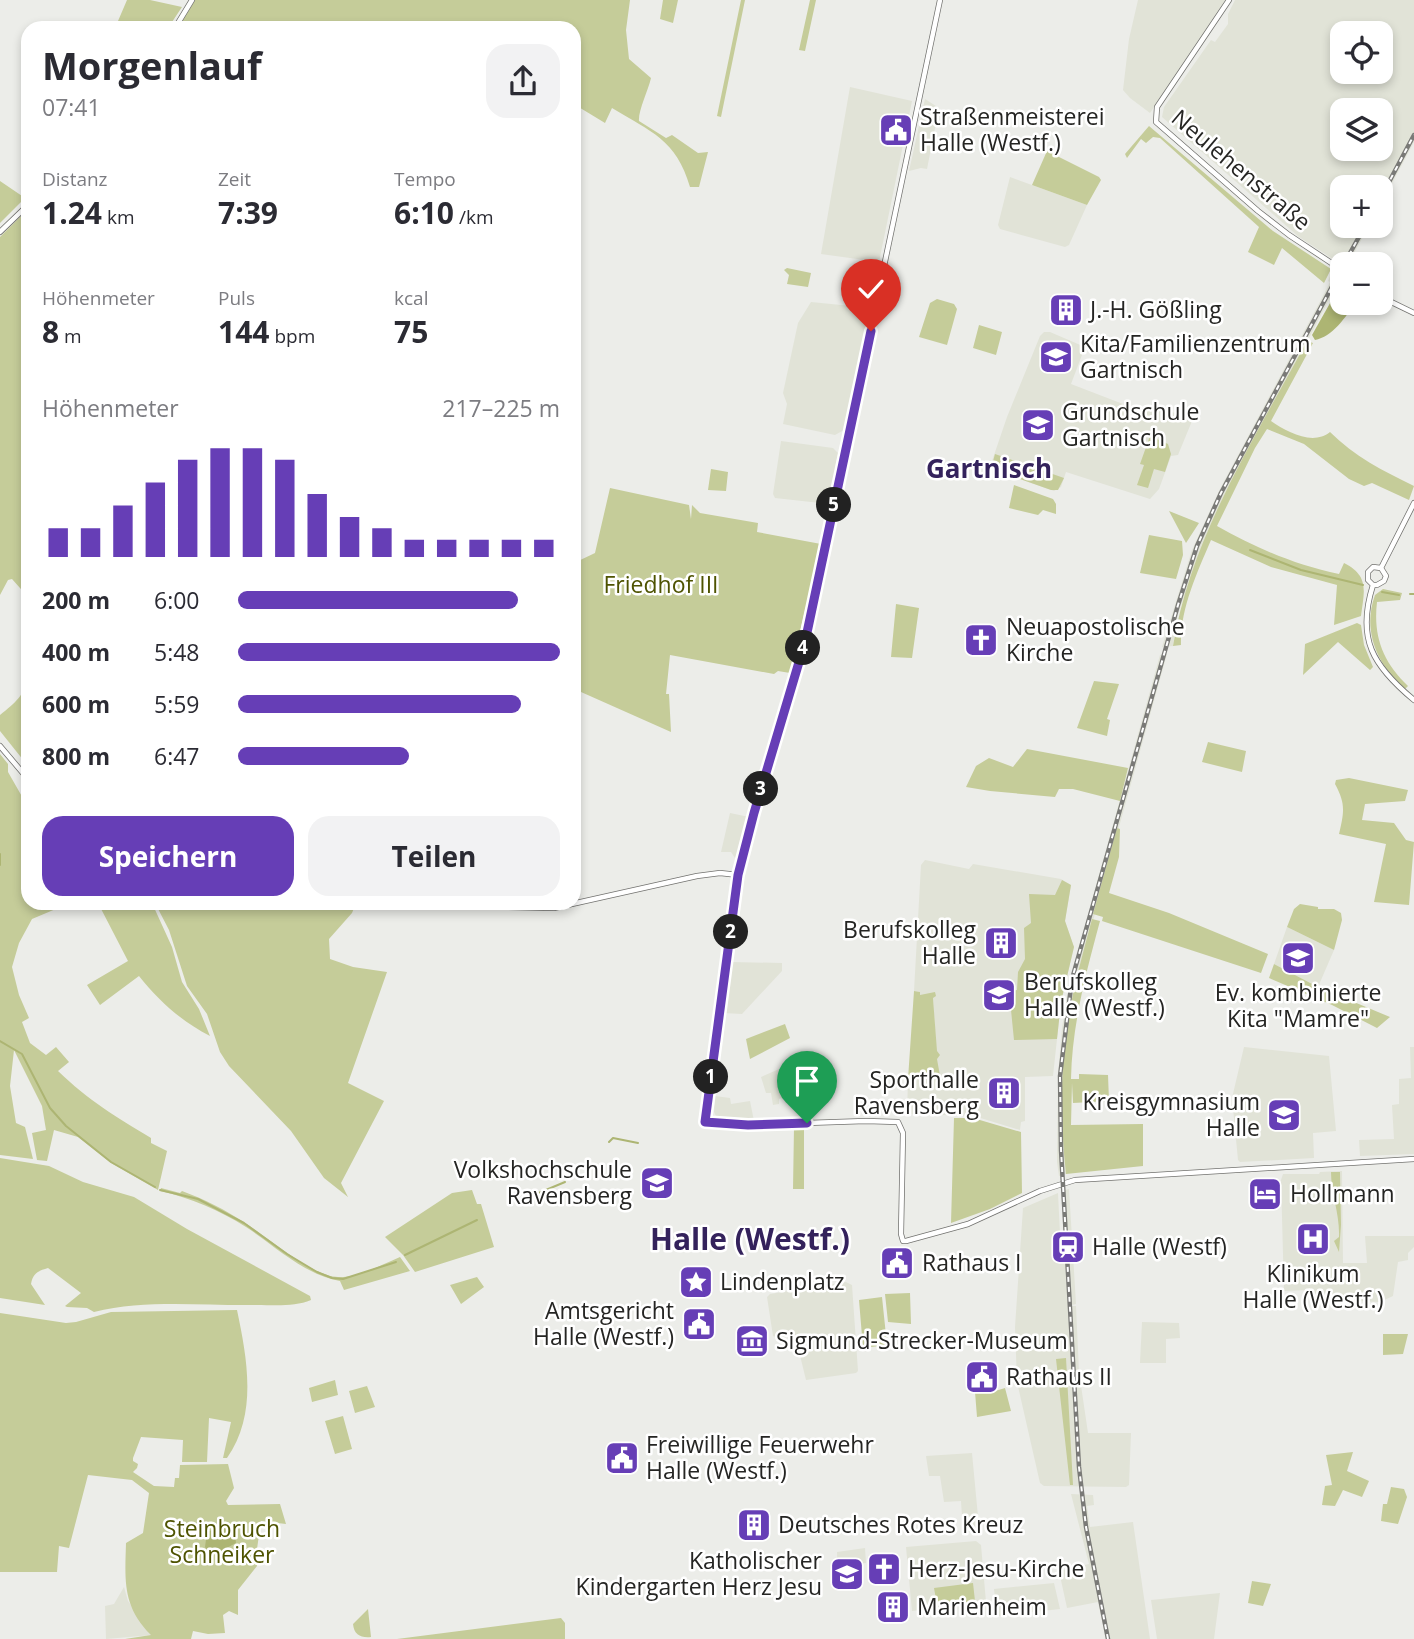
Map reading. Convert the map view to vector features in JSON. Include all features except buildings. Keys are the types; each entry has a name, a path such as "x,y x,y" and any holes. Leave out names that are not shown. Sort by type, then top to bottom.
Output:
{"street":[{"path":"179,21 192,0"},
{"path":"940,0 805,642 738,875 705,1122 748,1125 891,1120 901,1125 903,1241 968,1224 1063,1183 1094,1177 1414,1159"},
{"name":"Neulehenstraße","path":"1229,0 1157,107 1155,117 1163,130 1258,211 1330,262"},
{"path":"0,232 21,212"},
{"path":"1393,303 1414,313"},
{"path":"1381,568 1414,503"},
{"path":"1373,585 1368,580 1368,572 1373,567 1381,568"},
{"path":"1373,585 1384,581 1386,576 1381,568"},
{"path":"1373,585 1366,620 1372,651 1392,682 1414,701"},
{"path":"0,746 21,771"},
{"path":"581,902 697,876 720,873 738,875"}],"shaded area":[{"path":"1138,0 1226,0 1150,113 1123,90 1129,39"},
{"path":"1235,0 1414,0 1414,142 1393,181 1393,175 1330,175 1330,238 1362,238 1355,252 1330,252 1330,257 1299,237 1162,117 1164,107 1211,40 1215,42 1228,24 1228,14"},
{"path":"850,87 912,101 879,262 821,254"},
{"path":"925,99 939,108 927,169 909,171"},
{"path":"1010,177 1087,205 1069,245 1065,247 1000,229 998,225"},
{"path":"1330,282 1330,298 1209,528 1178,614 1173,646 1162,647 1192,550 1220,489"},
{"path":"811,302 871,308 844,430 835,435 783,424 787,404 783,393 798,323"},
{"path":"1330,303 1330,315 1347,315 1327,335 1315,340 1312,335"},
{"path":"1044,332 1085,347 1071,384 1136,409 1168,410 1192,421 1178,455 1171,456 1159,489 1150,499 1066,472 1061,487 1054,491 993,467 992,461 1007,417"},
{"path":"781,441 833,448 838,453 829,504 775,498 773,494"},
{"path":"1167,654 1073,993 1066,1034 1064,1069 1066,1174 1059,1176 1058,1075 1070,980 1160,655"},
{"path":"730,813 749,817 737,861 731,852 721,852"},
{"name":"Berufskolleg Halle (Westf.)","path":"925,860 969,869 973,864 1061,879 1071,885 1065,921 1074,947 1061,1002 1053,1076 1025,1077 1025,1121 1021,1122 1020,1130 974,1116 907,1114 908,1079 935,1077 935,1081 938,1076 933,998 914,991 921,865"},
{"path":"1287,927 1334,950 1318,987 1274,964"},
{"path":"731,962 782,963 782,971 742,1014 723,1013"},
{"name":"Kreisgymnasium Halle","path":"1244,1047 1329,1056 1336,1131 1313,1133 1314,1158 1238,1160 1232,1098"},
{"path":"1410,1047 1414,1047 1414,1154 1360,1156 1359,1140 1394,1139 1392,1105 1399,1104 1399,1079 1411,1078"},
{"path":"811,1055 812,1092 798,1092 779,1099 779,1104 773,1105 771,1093 766,1093 761,1077"},
{"path":"715,1096 730,1098 731,1104 750,1101 754,1121 716,1116"},
{"name":"Klinikum Halle (Westf.)","path":"1342,1171 1343,1263 1367,1263 1365,1236 1414,1236 1414,1247 1408,1253 1408,1260 1398,1262 1393,1296 1380,1302 1311,1299 1309,1290 1284,1291 1283,1174"},
{"path":"1069,1189 1076,1304 1067,1306 1076,1306 1079,1372 1088,1433 1131,1433 1129,1485 1126,1487 1044,1486 1040,1483 1017,1382 1015,1327 1023,1208 1058,1193 1060,1234 1063,1234 1067,1274 1061,1191"},
{"path":"846,1282 852,1285 858,1371 806,1380 795,1335 777,1338 773,1336 767,1297 770,1294"},
{"path":"1142,1322 1179,1323 1180,1338 1166,1339 1166,1363 1140,1363"},
{"path":"972,1453 979,1527 976,1531 963,1533 961,1501 944,1502 940,1476 929,1476 926,1456"},
{"path":"1071,1494 1093,1495 1094,1505 1087,1506 1090,1527 1133,1522 1150,1639 1106,1639 1098,1602 1067,1608 1059,1571 1089,1564"},
{"path":"224,1525 234,1527 236,1543 210,1554 205,1547 207,1532"},
{"path":"976,1541 981,1545 986,1602 912,1611 906,1547"},
{"name":"Katholischer Kindergarten Herz Jesu","path":"865,1548 866,1563 856,1564 857,1589 843,1590 838,1586 837,1552"},
{"path":"1054,1583 1060,1609 997,1616 994,1589"},
{"path":"124,1587 128,1601 152,1635 106,1639 105,1606 114,1604"},
{"path":"1220,1593 1214,1639 1157,1639 1151,1600"}],"green space":[{"path":"127,0 150,0 182,7 173,21 118,21"},
{"path":"195,0 630,0 626,30 629,59 651,78 639,121 666,138 672,135 698,153 708,152 699,187 690,187 684,171 669,147 639,124 612,108 605,123 581,108 581,21 182,21"},
{"path":"663,0 678,0 673,23 660,19"},
{"path":"741,0 745,0 721,117 717,116"},
{"path":"810,0 816,0 805,51 799,50"},
{"path":"1149,126 1273,231 1330,268 1324,283 1282,248 1274,265 1248,252 1259,227 1160,138 1153,137 1146,143 1141,139 1127,158 1125,154"},
{"path":"1047,151 1099,177 1101,180 1087,205 1032,185"},
{"path":"0,181 21,195 21,202 0,223"},
{"path":"21,216 21,589 12,579 8,580 0,595 0,237"},
{"path":"787,268 811,273 808,287 787,284 789,275 784,270"},
{"path":"937,299 954,304 957,309 947,345 919,337 930,303"},
{"path":"979,325 1002,332 996,355 973,348"},
{"path":"1307,341 1313,343 1271,421 1292,433 1308,438 1316,438 1330,432 1359,456 1414,486 1409,500 1372,483 1364,486 1349,479 1304,444 1267,429 1217,526 1261,548 1307,566 1339,574 1344,563 1352,568 1362,579 1361,616 1334,625 1337,585 1271,567 1211,540 1186,605 1181,645 1173,646 1194,566 1210,527 1246,451"},
{"path":"1150,436 1168,444 1171,454 1165,472 1154,469 1148,488 1137,485 1144,465 1140,464"},
{"path":"995,454 1064,478 1058,490 1051,490 997,471 992,465"},
{"path":"711,469 728,472 726,491 708,490"},
{"path":"1014,485 1053,499 1056,514 1043,510 1038,515 1009,508"},
{"name":"Friedhof III","path":"610,488 689,505 691,519 692,505 700,513 758,523 757,532 821,544 790,673 778,671 774,674 670,655 666,694 669,694 671,732 581,692 581,560 595,553"},
{"path":"1169,511 1199,523 1186,543"},
{"path":"1149,535 1182,541 1183,555 1176,579 1140,573"},
{"path":"1383,589 1402,593 1400,600 1377,602 1376,615 1378,638 1392,668 1408,686 1405,689 1395,680 1380,658 1371,634 1371,608 1375,595"},
{"path":"896,604 919,608 912,658 891,657"},
{"path":"1357,623 1361,625 1364,645 1373,667 1370,670 1338,642 1303,675 1305,644"},
{"path":"1094,681 1119,684 1107,719 1110,720 1107,736 1077,728"},
{"path":"21,694 21,757 0,731 0,715"},
{"path":"1208,742 1246,751 1242,772 1202,762"},
{"path":"1027,749 1128,768 1120,801 1073,789 1059,789 1055,797 966,787 976,766 989,758 1013,767"},
{"path":"0,754 8,764 8,772 21,795 21,910 53,910 32,919 19,943 12,967 19,995 29,1018 22,1022 30,1043 46,1055 56,1047 69,1062 58,1071 103,1108 151,1138 151,1143 167,1151 158,1190 111,1163 78,1137 54,1130 47,1161 37,1160 32,1133 46,1130 42,1106 14,1050 10,1086 16,1123 25,1127 33,1159 0,1155"},
{"path":"1349,778 1408,790 1405,801 1365,804 1362,820 1394,823 1406,840 1414,842 1409,905 1374,902 1386,844 1339,834 1343,808 1335,784 1336,780"},
{"path":"1117,828 1120,829 1119,857 1109,893 1169,913 1268,954 1261,973 1102,921 1103,917 1093,914"},
{"path":"1062,880 1071,885 1065,921 1074,947 1061,1002 1057,1039 1014,1040 1010,1000 1012,991 1017,990 1018,972 1025,959 1024,928 1031,923 1029,894 1055,895"},
{"path":"1300,904 1318,909 1334,909 1341,913 1342,920 1334,950 1287,927 1294,909"},
{"path":"102,910 155,910 172,947 182,982 199,1009 210,1036 171,1010 139,976 100,1005 87,985 128,961"},
{"path":"159,910 353,910 329,939 330,959 353,967 387,972 348,1083 384,1101 341,1183 348,1197 324,1178 291,1131 229,1066 220,1052 207,1014 187,986 169,930"},
{"path":"1092,919 1100,921 1077,1019 1071,1079 1079,1079 1079,1074 1108,1075 1109,1101 1073,1103 1072,1083 1071,1125 1143,1124 1143,1166 1066,1174 1062,1104 1064,1051 1074,990"},
{"path":"1274,964 1318,987 1390,1017 1377,1028 1269,978"},
{"path":"914,991 920,992 920,995 935,992 936,996 933,998 940,1076 936,1082 934,1077 908,1079"},
{"path":"785,1024 790,1038 750,1059 746,1039"},
{"path":"809,1058 810,1080 803,1080 792,1088 785,1069"},
{"path":"954,1118 973,1118 1021,1132 1022,1193 990,1209 951,1223"},
{"path":"794,1127 804,1127 804,1189 793,1189"},
{"path":"0,1158 49,1166 83,1182 134,1197 310,1296 311,1300 284,1305 154,1304 94,1312 87,1308 65,1306 81,1293 48,1268 36,1273 31,1284 45,1305 0,1298"},
{"path":"1331,1172 1340,1172 1339,1252 1334,1241 1339,1237 1339,1229"},
{"path":"161,1188 180,1193 182,1191 215,1205 304,1264 328,1275 346,1277 400,1257 410,1271 344,1290 340,1281 315,1273 236,1221 194,1201 160,1191"},
{"path":"472,1190 477,1204 481,1204 494,1247 415,1272 385,1237 452,1193"},
{"path":"477,1277 484,1287 461,1304 450,1285"},
{"path":"910,1293 911,1324 888,1322 885,1294"},
{"path":"882,1297 887,1345 863,1348 859,1300"},
{"name":"Steinbruch Schneiker","path":"237,1310 246,1366 246,1404 237,1441 227,1458 223,1458 231,1422 209,1418 207,1462 182,1462 183,1440 141,1437 133,1458 138,1464 133,1472 154,1486 174,1487 175,1478 179,1478 180,1465 228,1464 234,1488 226,1501 228,1505 280,1504 286,1524 261,1521 257,1566 238,1590 238,1615 229,1611 223,1615 225,1633 193,1631 191,1639 125,1639 151,1635 135,1614 127,1592 126,1543 143,1533 149,1493 132,1480 88,1475 69,1548 59,1546 57,1572 0,1572 0,1313 66,1323 111,1312"},
{"path":"1383,1334 1408,1334 1403,1354 1383,1355"},
{"path":"1066,1358 1073,1485 1070,1485 1056,1359"},
{"path":"335,1380 338,1395 312,1402 309,1388"},
{"path":"367,1386 375,1407 355,1413 349,1391"},
{"path":"1005,1388 1011,1411 977,1417 975,1392 992,1392"},
{"path":"343,1416 352,1449 335,1454 325,1421"},
{"path":"1353,1452 1347,1471 1369,1481 1362,1497 1343,1490 1335,1506 1322,1505 1325,1486 1332,1485 1326,1455"},
{"path":"1391,1487 1404,1489 1407,1497 1398,1524 1381,1521 1383,1504 1387,1504"},
{"path":"1252,1581 1271,1584 1263,1606 1248,1603"},
{"path":"973,1583 975,1601 937,1605 934,1588"},
{"path":"368,1609 371,1637 364,1637 356,1633 353,1624"},
{"path":"561,1618 565,1623 565,1639 397,1639"}],"waterway":[{"path":"1250,550 1301,570 1363,585"},
{"path":"1382,592 1399,595"},
{"path":"0,854 0,865"},
{"path":"0,1041 22,1054 50,1108 66,1126 111,1162 155,1187"},
{"path":"609,1142 613,1138 638,1143"},
{"path":"517,1202 565,1182"},
{"path":"160,1190 198,1199 244,1223 287,1254 332,1278 343,1279 396,1262"},
{"path":"405,1255 477,1220"}],"railway":[{"path":"1393,175 1414,135"},
{"path":"1351,252 1358,238"},
{"path":"1108,1639 1086,1527 1079,1467 1061,1150 1060,1076 1072,979 1197,546 1221,493 1330,290"}],"place":[{"name":"Straßenmeisterei Halle (Westf.)","path":"896,130"},
{"name":"J.-H. Gößling","path":"1066,310"},
{"name":"Kita/Familienzentrum Gartnisch","path":"1056,357"},
{"name":"Grundschule Gartnisch","path":"1038,425"},
{"name":"Neuapostolische Kirche","path":"981,640"},
{"name":"Berufskolleg Halle","path":"1001,943"},
{"name":"Ev. kombinierte Kita \"Mamre\"","path":"1298,958"},
{"name":"Berufskolleg Halle (Westf.)","path":"999,995"},
{"name":"Sporthalle Ravensberg","path":"1004,1093"},
{"name":"Kreisgymnasium Halle","path":"1284,1115"},
{"name":"Volkshochschule Ravensberg","path":"657,1183"},
{"name":"Hollmann","path":"1265,1194"},
{"name":"Klinikum Halle (Westf.)","path":"1313,1239"},
{"name":"Halle (Westf)","path":"1068,1247"},
{"name":"Rathaus I","path":"897,1263"},
{"name":"Lindenplatz","path":"696,1282"},
{"name":"Amtsgericht Halle (Westf.)","path":"699,1324"},
{"name":"Sigmund-Strecker-Museum","path":"752,1341"},
{"name":"Rathaus II","path":"982,1377"},
{"name":"Freiwillige Feuerwehr Halle (Westf.)","path":"622,1458"},
{"name":"Deutsches Rotes Kreuz","path":"754,1525"},
{"name":"Herz-Jesu-Kirche","path":"884,1569"},
{"name":"Katholischer Kindergarten Herz Jesu","path":"847,1574"},
{"name":"Marienheim","path":"893,1607"}],"district":[{"name":"Gartnisch","path":"989,469"},
{"name":"Halle (Westf.)","path":"750,1240"}],"route":[{"path":"807,1123 729,1125 705,1122 738,875 805,642 871,331"}]}
